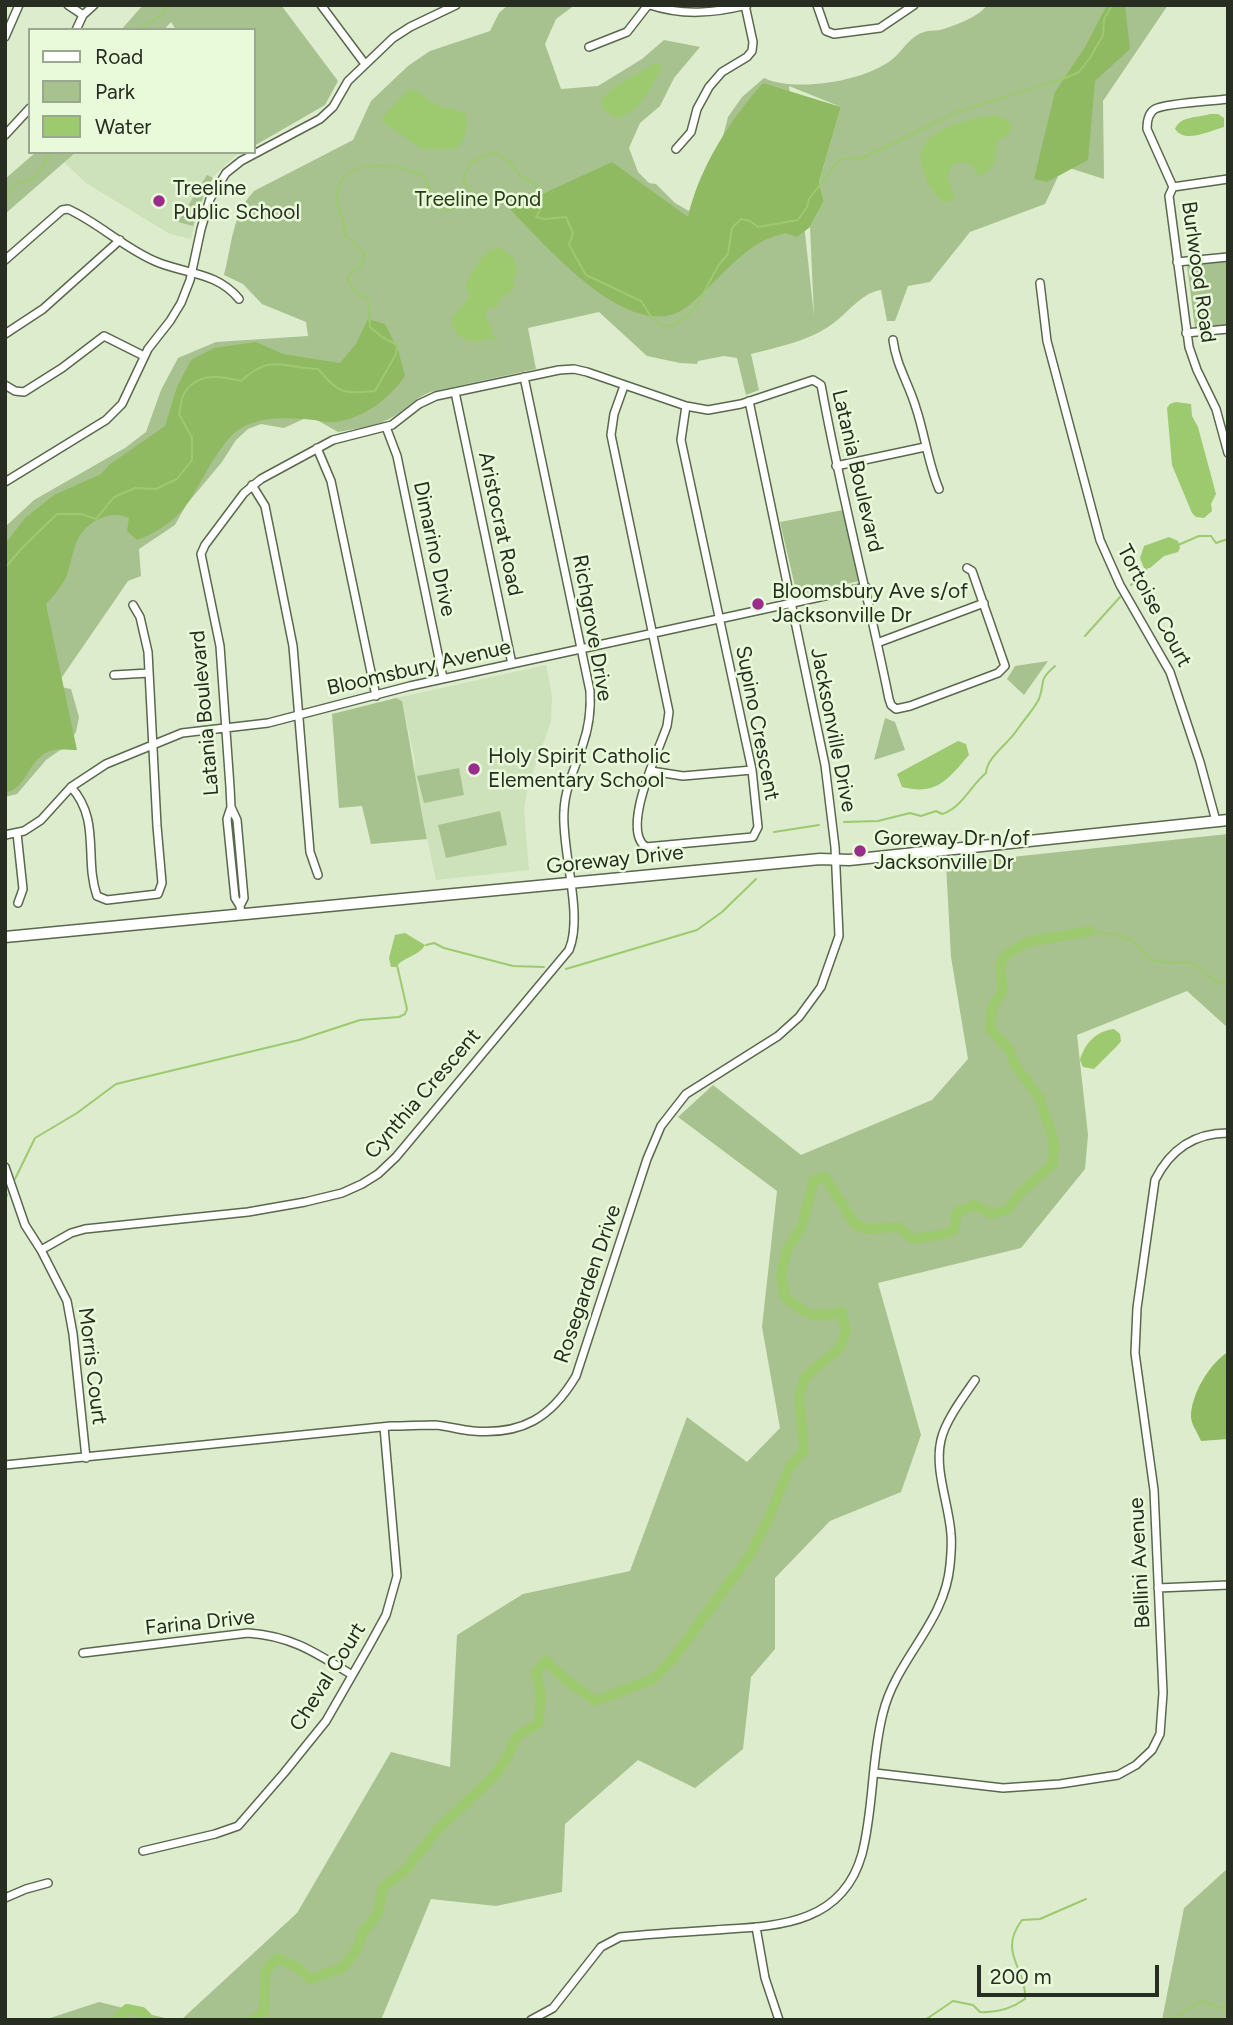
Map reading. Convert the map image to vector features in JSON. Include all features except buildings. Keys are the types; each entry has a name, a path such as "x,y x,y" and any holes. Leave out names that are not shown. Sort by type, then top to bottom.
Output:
{"street":[{"path":"5,37 19,5"},
{"path":"68,5 83,15"},
{"path":"77,28 83,15 94,5"},
{"path":"256,153 315,123 326,114 336,103 348,81 404,30 456,5"},
{"path":"589,47 627,32 649,5 678,12 698,13 715,13 746,5 752,51 722,72 709,87 697,108 691,132 676,149"},
{"path":"817,5 826,31 834,34 880,28 914,5"},
{"path":"325,7 365,64"},
{"path":"1172,187 1147,129 1150,114 1160,107 1228,99"},
{"path":"5,135 28,110"},
{"path":"5,482 10,474 113,415 126,397 144,356 178,309 192,272 210,199 226,173 255,154"},
{"name":"Burlwood Road","path":"1228,179 1172,187 1169,195 1186,333 1194,363 1216,409 1228,453"},
{"path":"5,260 65,209 71,209 157,262 229,287 239,299"},
{"path":"5,334 43,309 120,240"},
{"path":"1177,262 1228,257"},
{"name":"Tortoise Court","path":"1040,283 1046,341 1101,540 1120,585 1170,672 1200,762 1216,821"},
{"path":"1186,333 1228,329"},
{"path":"5,385 15,391 24,391 50,376 104,336 144,356"},
{"path":"893,340 898,365 917,409 925,447 939,489"},
{"name":"Latania Boulevard","path":"240,910 235,898 227,819 231,807 220,646 201,554 203,548 252,485 333,440 386,427 426,400 524,377 574,369 686,406 714,410 808,380 817,381 822,390 836,467 866,587 891,705 896,709 910,706 1002,671 1005,661 984,603"},
{"name":"Richgrove Drive","path":"524,377 590,691 591,708 584,742 567,788 564,809 563,830 570,883"},
{"name":"Supino Crescent","path":"624,386 614,414 611,435 669,716 639,805 636,822 640,844 646,847 753,837 758,827 752,770 681,440 686,406"},
{"name":"Aristocrat Road","path":"455,392 512,664"},
{"name":"Jacksonville Drive","path":"749,401 825,765 835,860"},
{"name":"Dimarino Drive","path":"386,427 397,456 443,678"},
{"path":"836,467 925,447"},
{"path":"317,448 331,481 376,696"},
{"path":"252,485 263,502 270,529 293,646 310,852 318,875"},
{"path":"877,643 984,603 972,571 967,568"},
{"name":"Bloomsbury Avenue","path":"5,835 17,834 41,820 71,787 112,761 182,733 268,723 443,678 866,587"},
{"path":"71,787 82,801 88,816 97,896 107,900 158,894 162,883 148,652 140,617 133,605"},
{"path":"114,676 149,673"},
{"path":"651,771 683,776 752,770"},
{"name":"Goreway Drive","path":"5,937 240,910 820,859 849,860 1228,820"},
{"path":"17,834 23,889 19,903"},
{"name":"Rosegarden Drive","path":"5,1465 384,1427 437,1425 471,1431 502,1432 531,1423 558,1403 576,1376 647,1159 661,1126 686,1094 791,1026 810,1005 821,987 839,936 835,860"},
{"name":"Cynthia Crescent","path":"41,1250 71,1233 85,1229 248,1212 305,1202 342,1192 378,1174 396,1157 569,950 573,932 570,883"},
{"name":"Bellini Avenue","path":"875,1773 1003,1788 1051,1785 1118,1775 1136,1765 1152,1750 1160,1734 1163,1717 1152,1463 1135,1353 1137,1308 1155,1180 1162,1166 1176,1149 1208,1133 1228,1133"},
{"name":"Morris Court","path":"5,1167 25,1225 67,1301 86,1458"},
{"path":"531,2020 553,2008 601,1947 620,1937 795,1922 824,1908 840,1894 852,1878 861,1856 883,1713 893,1682 930,1627 942,1599 950,1569 952,1535 939,1458 941,1438 975,1380"},
{"name":"Cheval Court","path":"143,1851 238,1826 326,1721 386,1615 397,1576 384,1427"},
{"path":"1158,1588 1228,1585"},
{"name":"Farina Drive","path":"83,1653 248,1633 268,1634 288,1639 352,1675"},
{"path":"5,1898 48,1883"},
{"path":"756,1927 765,1978 779,2020"}],"shaded area":[{"path":"1107,5 1125,5 1130,49 1095,81 1088,160 1047,182 1034,179 1055,92 1085,47"},
{"path":"763,83 841,107 819,182 824,201 810,227 797,237 785,233 759,243 688,306 666,316 642,314 617,304 567,267 510,209 612,162 688,217 700,181 717,146"},
{"name":"Treeline Public School","path":"74,154 238,154 212,178 196,218 191,239 170,234 86,183 64,162"},
{"path":"368,319 385,324 398,350 405,376 375,406 366,412 336,422 279,418 245,426 227,440 185,507 163,527 137,540 127,531 129,518 115,515 100,518 82,533 64,581 46,604 77,750 54,750 45,753 38,758 19,785 5,793 5,544 25,518 54,495 101,474 109,465 165,426 177,387 191,360 214,348 256,342 283,354 340,363 356,344"},
{"name":"Holy Spirit Catholic Elementary School","path":"546,665 552,696 551,721 528,786 524,810 529,870 436,880 414,776 415,761 402,701 396,698"},
{"path":"1228,1352 1228,1439 1201,1441 1191,1418 1192,1406 1198,1388 1209,1371"}],"green space":[{"path":"143,5 281,5 338,81 325,105 256,145 256,28 175,28 171,22 166,28 123,28"},
{"name":"Treeline Pond","path":"508,5 575,5 556,19 545,44 561,89 598,86 642,59 664,40 700,47 674,78 660,106 640,123 629,148 638,172 649,183 656,184 675,203 689,211 712,178 728,117 742,97 764,78 794,84 813,84 851,78 884,65 919,34 959,23 987,5 1168,5 1103,101 1104,179 1063,166 1045,204 970,232 930,282 908,286 895,321 887,321 881,290 866,296 835,322 810,337 751,354 759,390 746,395 737,358 724,356 698,361 697,364 647,356 599,312 528,328 536,369 430,392 393,417 363,428 338,432 310,416 284,428 261,424 248,429 236,440 222,462 186,505 175,525 139,549 141,576 128,581 60,680 61,687 71,689 79,717 76,732 66,746 46,760 17,794 5,797 5,527 34,500 125,448 146,432 161,390 178,358 216,342 308,336 306,322 262,304 243,284 224,275 241,210 254,191 353,140 371,101 408,66 430,51 490,31 499,13","holes":["789,86 841,107 819,182 824,201 810,227 814,316"]},
{"path":"34,154 74,154 5,214 5,179"},
{"path":"207,175 213,178 204,194 193,226 178,222"},
{"path":"1228,261 1228,325 1195,328 1187,265"},
{"path":"843,510 859,581 797,595 780,522"},
{"path":"1048,661 1024,695 1007,679 1015,666"},
{"path":"396,698 402,701 427,839 371,844 362,806 339,808 332,714"},
{"path":"885,718 895,722 905,750 874,760"},
{"path":"459,768 464,795 424,803 417,776"},
{"path":"500,811 507,845 446,858 438,825"},
{"path":"1228,834 1228,1028 1187,991 1077,1035 1088,1135 1085,1169 1021,1248 878,1283 921,1435 901,1492 830,1521 775,1578 775,1649 751,1677 743,1749 695,1788 638,1760 565,1824 562,1892 496,1906 431,1899 381,2020 181,2020 297,1913 391,1752 450,1767 457,1635 523,1594 630,1571 687,1417 747,1462 780,1428 762,1327 777,1191 678,1117 713,1085 801,1155 932,1100 968,1059 951,957 946,864"},
{"path":"1228,1868 1228,2020 1162,2020 1184,1908"},
{"path":"99,2002 173,2020 44,2020"}],"water":[{"path":"658,62 662,66 639,105 617,118 606,112 600,101 614,87"},
{"path":"413,89 433,103 466,114 466,133 456,149 422,149 383,122 383,117 407,91"},
{"path":"1218,114 1224,118 1224,127 1191,136 1185,136 1175,129 1185,120"},
{"path":"995,115 1008,120 1012,126 1008,135 998,140 994,164 982,176 967,162 951,166 947,177 955,198 944,202 931,188 923,170 921,156 924,145 943,129"},
{"path":"499,247 514,258 517,271 513,282 515,285 507,296 504,294 498,306 488,308 485,315 496,341 489,338 477,342 465,339 456,332 451,320 470,296 466,286 478,262"},
{"path":"1176,402 1191,404 1192,416 1198,427 1216,494 1211,504 1212,511 1204,518 1196,517 1192,513 1172,465 1167,408"},
{"path":"1169,537 1178,541 1178,552 1164,556 1150,568 1144,568 1140,558 1144,546"},
{"path":"958,741 966,744 969,755 948,778 924,789 902,787 897,774"},
{"path":"405,933 425,945 396,967 391,967 389,958 395,935"},
{"path":"1114,1029 1120,1034 1121,1041 1118,1045 1094,1069 1083,1067 1080,1060 1088,1043 1102,1032"}],"waterway":[{"path":"140,28 161,16 167,5"},
{"path":"5,568 57,514 81,514 96,519 114,497 135,488 156,489 177,479 192,460 192,438 179,414 184,394 196,381 210,377 241,381 261,367 278,364 318,369 337,388 348,392 375,391 396,354 397,345 370,327 368,300 354,290 347,278 361,267 365,254 344,234 344,222 337,202 337,192 342,180 350,172 361,168 387,166 423,175 436,203 446,211 462,204 472,193 463,181 470,163 491,153 500,155 522,177 535,184 541,199 536,217 566,217 573,233 569,245 586,275 641,301 660,325 671,326 696,307 718,266 728,254 732,228 741,219 758,227 798,220 809,199 840,159 862,158 959,111 1079,72 1103,35 1104,19 1112,5"},
{"path":"5,198 14,185 36,177 50,154"},
{"path":"1178,545 1199,536 1211,536 1216,543 1228,539"},
{"path":"1131,585 1147,568"},
{"path":"1085,636 1120,597"},
{"path":"844,822 878,821 910,813 921,816 936,811 942,814 955,807 986,773 994,756 1034,707 1039,699 1044,678 1055,666"},
{"path":"774,832 819,825"},
{"path":"566,969 697,930 722,912 756,879"},
{"path":"1090,931 1117,935 1133,941 1151,960 1168,963 1191,962 1215,981 1228,984"},
{"path":"254,2020 264,2011 265,1972 277,1958 299,1968 310,1979 342,1968 356,1951 363,1932 378,1914 383,1887 405,1871 437,1830 492,1778 507,1758 516,1737 539,1723 541,1695 536,1672 546,1661 566,1680 596,1701 653,1679 672,1660 750,1555 769,1518 789,1468 804,1450 799,1397 805,1377 839,1349 846,1332 842,1312 811,1314 785,1297 781,1275 787,1250 802,1226 814,1180 825,1177 854,1223 866,1229 899,1227 913,1239 954,1230 957,1212 975,1205 991,1214 1007,1210 1021,1192 1053,1164 1054,1141 1039,1097 1015,1065 1009,1049 990,1029 992,1008 1003,991 1000,967 1004,957 1027,942 1090,931"},
{"path":"426,945 434,943 513,966 544,967"},
{"path":"15,1179 35,1138 77,1113 116,1084 299,1040 360,1020 399,1017 405,1014 407,1009 397,965"},
{"path":"5,1199 7,1195"},
{"path":"925,2020 953,2001 973,2005 980,2012 986,2012 1004,2010 1025,1999 1022,1978 1012,1951 1015,1932 1022,1920 1040,1919 1086,1899"},
{"path":"1174,2020 1203,2001 1219,2008 1228,2005"},
{"path":"116,2020 127,2009 142,2012 150,2020"}],"place":[{"name":"Treeline Public School","path":"159,201"},
{"name":"Bloomsbury Ave s/of Jacksonville Dr","path":"758,604"},
{"name":"Holy Spirit Catholic Elementary School","path":"474,769"},
{"name":"Goreway Dr n/of Jacksonville Dr","path":"860,851"}]}
